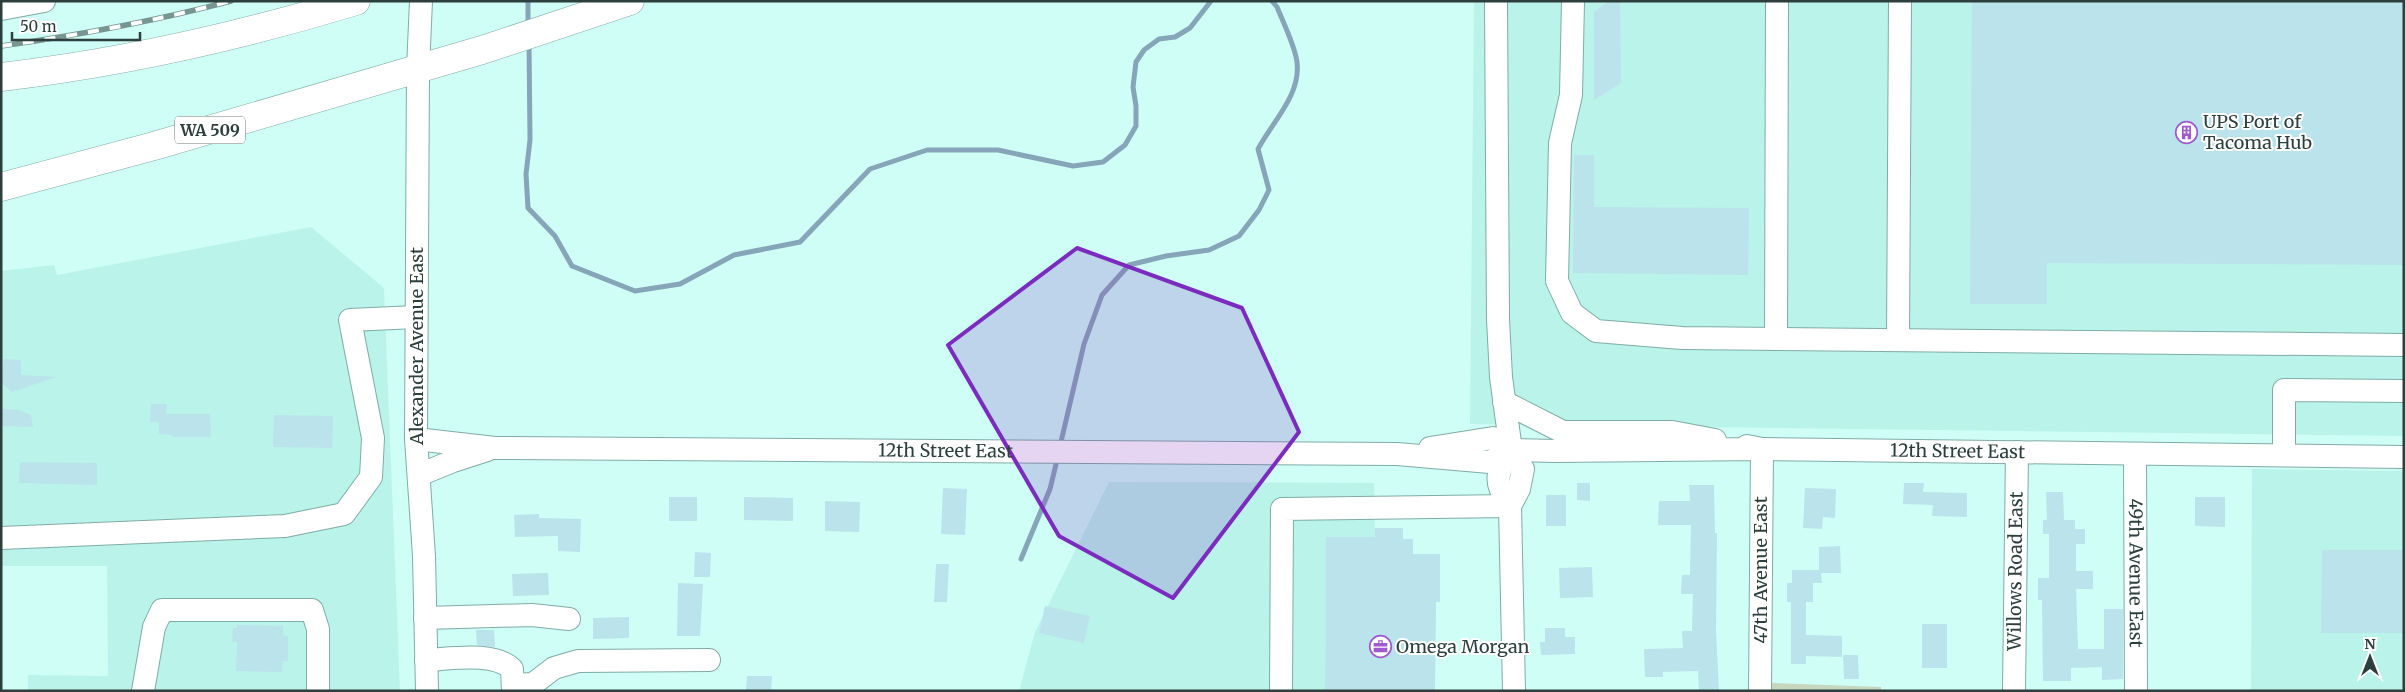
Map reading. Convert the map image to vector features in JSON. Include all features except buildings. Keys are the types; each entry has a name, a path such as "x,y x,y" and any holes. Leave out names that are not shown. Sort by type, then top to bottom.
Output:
{"highway":[{"path":"1,77 134,56 210,40 298,19 356,1"},
{"name":"WA 509","path":"1,188 154,146 482,50 630,1"}],"street":[{"path":"1,9 44,1"},
{"name":"Alexander Avenue East","path":"421,1 418,69 416,439 424,556 427,691"},
{"path":"1496,1 1498,319 1504,402 1511,450 1523,469 1519,489 1510,506 1514,691"},
{"path":"1573,1 1571,95 1560,143 1557,281 1572,313 1596,331 1682,338 2404,345"},
{"path":"1776,339 1777,1"},
{"path":"1898,340 1900,1"},
{"path":"1,538 286,526 344,514 371,477 373,438 350,320 416,316"},
{"path":"2284,455 2284,390 2404,391"},
{"path":"1504,402 1563,432 1672,432 1762,449"},
{"name":"12th Street East","path":"416,439 495,448 1396,454 1490,462 1511,450 1762,449 2404,457"},
{"name":"12th Street East","path":"418,475 453,461 495,448"},
{"name":"47th Avenue East","path":"1760,691 1762,449"},
{"name":"Willows Road East","path":"2014,691 2017,452"},
{"name":"49th Avenue East","path":"2135,454 2136,691"},
{"path":"1281,691 1282,509 1510,506"},
{"path":"143,691 154,627 162,610 312,610 318,629 318,691"},
{"path":"426,618 532,615 569,619"},
{"path":"426,660 486,658 500,660 512,669 513,688 533,684 554,668 578,661 710,660"}],"highlighted area":[{"path":"1077,248 1242,308 1299,432 1173,598 1059,536 948,345"}],"shaded area":[{"path":"1474,1 2404,1 2404,436 1470,424"},
{"path":"311,227 384,288 400,691 28,691 28,675 108,676 107,566 1,566 1,271 54,265 57,275"},
{"path":"2252,469 2404,471 2404,691 2251,691"},
{"path":"1109,482 1374,483 1375,537 1326,537 1325,691 1019,691 1035,632"}],"green space":[{"path":"1771,683 1881,687 1881,691 1770,691"}],"waterway":[{"path":"528,1 528,26"},
{"path":"529,42 530,140 526,174 528,208 555,236 572,266 635,291 680,284 734,255 800,242 870,169 927,150 998,150 1073,166 1103,162 1125,145 1136,126 1136,106 1133,87 1136,62 1144,50 1159,39 1175,37 1190,28 1211,1"},
{"path":"1060,446 1084,344 1102,295 1129,265 1166,256 1209,250 1239,236 1259,210 1269,190 1258,149 1285,107 1295,86 1297,74 1297,62 1289,34 1277,7 1272,1"},
{"path":"1021,559 1050,489 1058,456"}],"railway":[{"path":"1,46 117,27 231,1"}],"place":[{"name":"UPS Port of Tacoma Hub","path":"2187,132"},
{"name":"Omega Morgan","path":"1380,647"}]}
